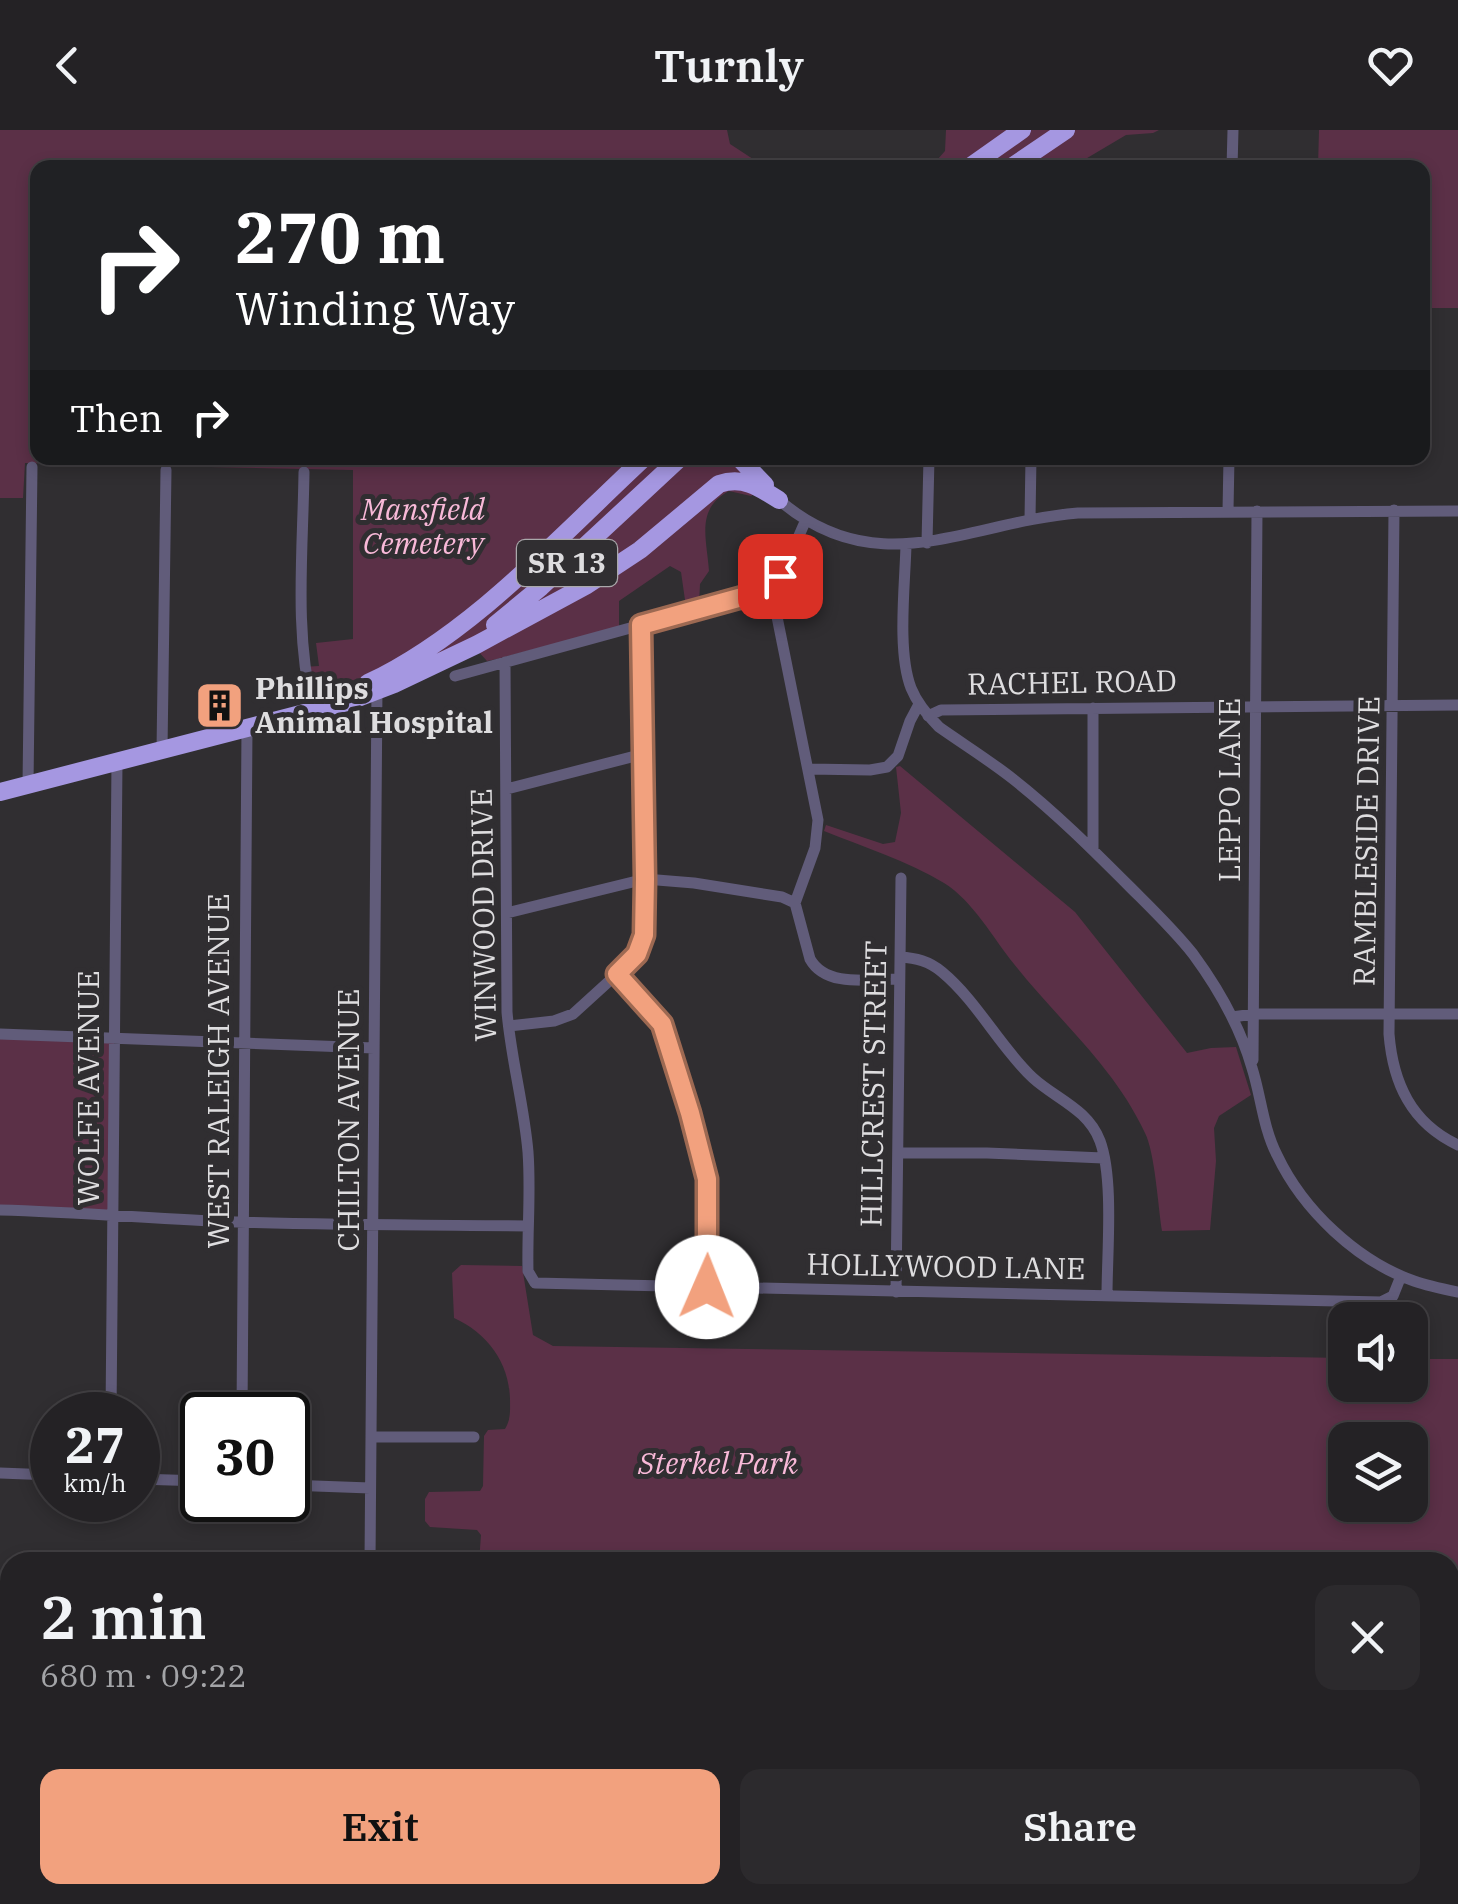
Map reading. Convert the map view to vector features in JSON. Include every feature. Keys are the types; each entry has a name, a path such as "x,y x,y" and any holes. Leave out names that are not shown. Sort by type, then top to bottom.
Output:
{"highway":[{"path":"979,160 1022,130"},
{"path":"1022,160 1066,130"},
{"name":"SR 13","path":"0,792 347,702 453,631 636,465"},
{"name":"SR 13","path":"377,684 444,658 492,627 672,465"},
{"path":"746,465 779,500"},
{"path":"444,658 609,572 719,484 744,481 779,500"}],"street":[{"path":"1232,160 1233,130"},
{"path":"928,465 928,543"},
{"path":"1030,519 1031,465"},
{"path":"1228,510 1229,465"},
{"path":"28,785 32,467"},
{"path":"162,750 166,470"},
{"path":"304,472 302,638 314,709"},
{"path":"779,500 825,530 855,540 906,546 1030,519 1092,512 1458,511"},
{"name":"RAMBLESIDE DRIVE","path":"1394,510 1391,1059 1402,1091 1428,1125 1458,1145"},
{"name":"LEPPO LANE","path":"1253,1069 1257,511"},
{"path":"456,676 772,587 806,520"},
{"path":"906,546 905,664 912,691 928,716 1031,793 1093,850 1190,950 1232,1016 1253,1069 1276,1154 1326,1223 1363,1254 1402,1276 1458,1292"},
{"path":"772,587 818,820 817,840 794,903 806,950 818,971 832,978 900,979"},
{"path":"508,1026 565,1018 584,1006 642,945 645,879 641,625"},
{"name":"WINWOOD DRIVE","path":"505,662 508,1026 527,1142 528,1226"},
{"name":"CHILTON AVENUE","path":"370,1552 377,684"},
{"path":"809,769 887,767 898,756 920,704"},
{"name":"RACHEL ROAD","path":"928,716 941,710 1458,705"},
{"path":"1093,850 1094,708"},
{"name":"WEST RALEIGH AVENUE","path":"242,1392 247,728"},
{"path":"507,790 643,754"},
{"name":"WOLFE AVENUE","path":"111,1392 117,762"},
{"name":"HILLCREST STREET","path":"896,1292 900,878"},
{"path":"508,913 645,879 782,897 794,903"},
{"path":"900,957 923,960 948,977 1023,1068 1084,1115 1095,1130 1107,1185 1107,1295"},
{"path":"617,974 662,1024 680,1075 707,1179 707,1287"},
{"path":"1232,1016 1458,1014"},
{"path":"0,1034 374,1048"},
{"path":"898,1152 1103,1158"},
{"path":"0,1210 244,1222 528,1226"},
{"name":"HOLLYWOOD LANE","path":"528,1226 528,1271 535,1283 1381,1302 1393,1296 1402,1276"},
{"path":"371,1437 474,1437"},
{"path":"0,1472 30,1474"},
{"path":"310,1486 370,1488"}],"green space":[{"path":"0,130 727,130 730,144 754,160 30,160 30,463 25,463 23,498 0,498"},
{"path":"946,130 1159,130 1126,135 1084,160 937,160 945,151"},
{"path":"1319,130 1458,130 1458,308 1430,308 1430,160 1318,160"},
{"name":"Mansfield Cemetery","path":"119,465 748,465 757,492 751,496 729,491 711,507 705,536 709,571 700,584 699,604 689,607 681,572 670,566 619,601 619,627 487,661 477,650 308,717 302,667 319,666 316,643 353,639 353,470"},
{"path":"900,766 1075,912 1187,1053 1236,1047 1251,1095 1219,1116 1214,1128 1216,1161 1210,1230 1162,1231 1151,1153 1132,1109 1102,1065 1031,985 964,900 944,883 915,868 824,831 826,825 883,844 895,842 901,813 896,767"},
{"path":"0,1034 114,1040 113,1216 0,1210"},
{"name":"Sterkel Park","path":"461,1265 522,1266 533,1335 553,1346 1328,1358 1328,1402 1428,1402 1428,1359 1458,1359 1458,1552 480,1552 481,1535 477,1530 430,1527 425,1521 425,1499 429,1492 480,1491 484,1436 488,1430 505,1429 510,1415 509,1386 501,1361 486,1340 454,1318 452,1273"}],"place":[{"name":"Phillips Animal Hospital","path":"220,706"}],"route":[{"path":"707,1287 707,1179 668,1036 655,1014 617,974 637,954 644,935 641,625 764,591 780,576"}]}
